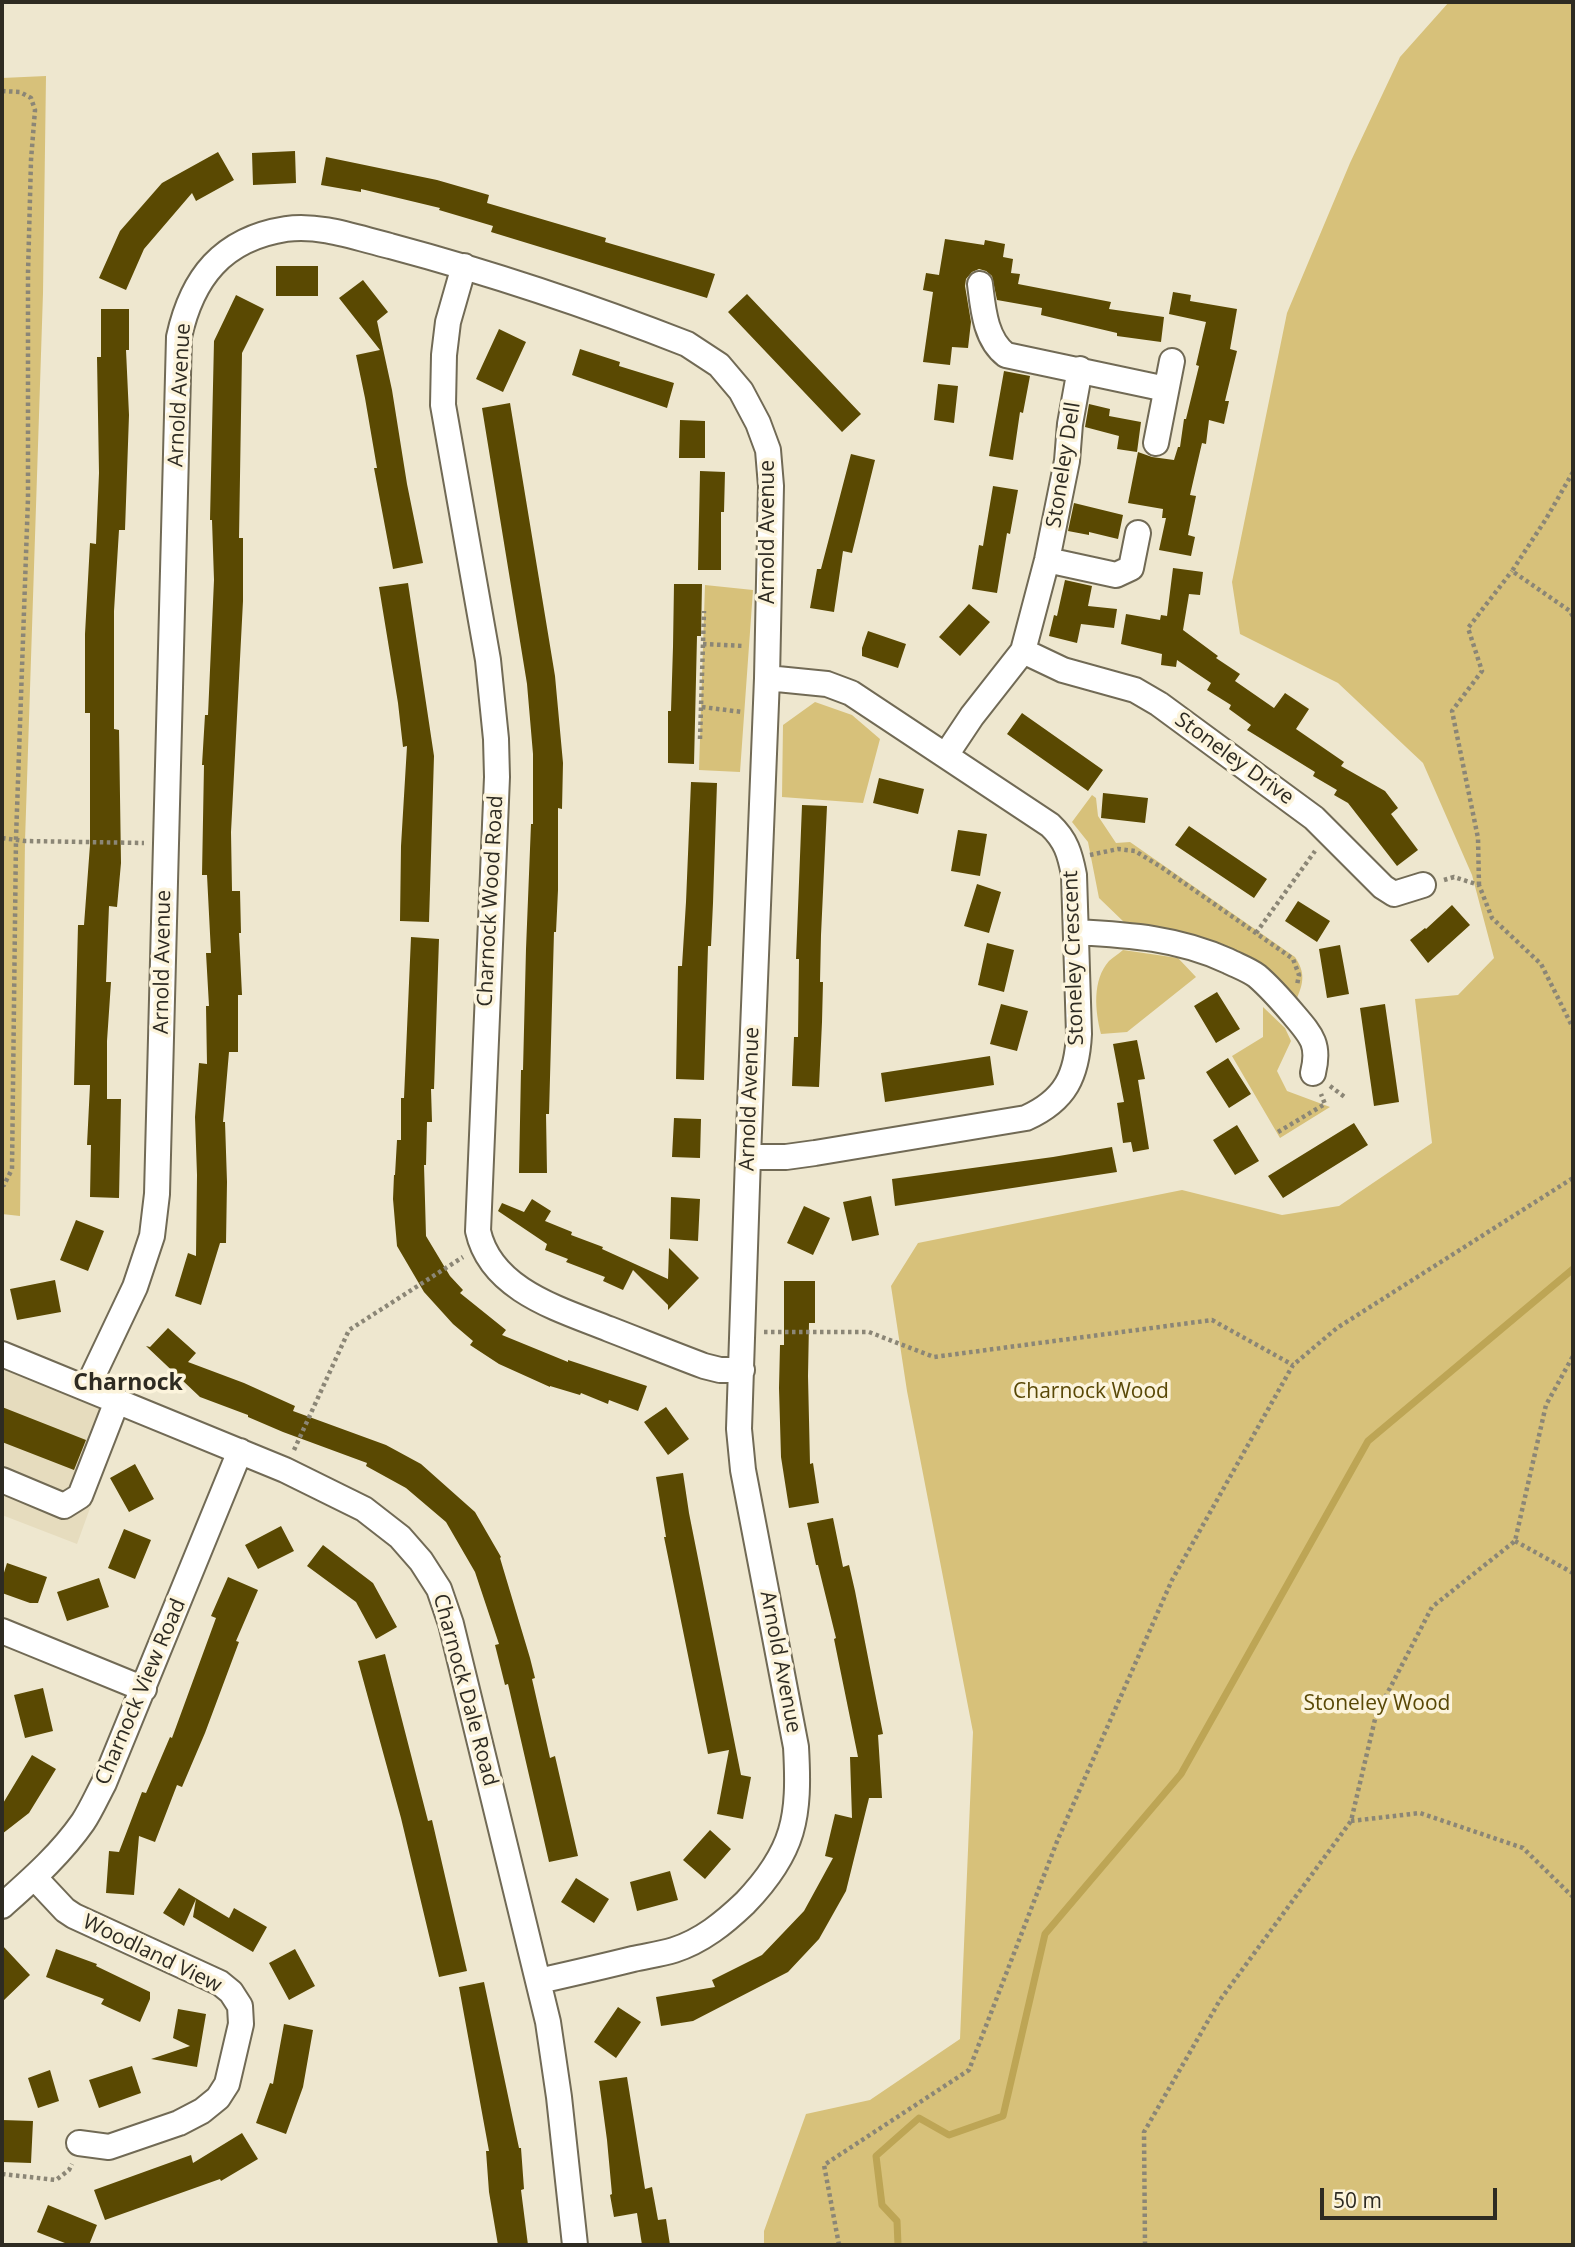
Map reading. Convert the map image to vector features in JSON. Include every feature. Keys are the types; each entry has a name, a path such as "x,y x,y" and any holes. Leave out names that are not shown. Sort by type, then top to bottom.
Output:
{"street":[{"name":"Arnold Avenue","path":"87,1388 135,1287 152,1236 157,1194 179,337 185,311 198,284 212,265 234,246 257,236 287,229 312,229 347,235 464,266 687,344 719,365 741,391 758,423 768,450 771,485 767,678 739,1429 743,1470 796,1747 798,1787 793,1825 784,1853 764,1883 735,1913 708,1935 674,1950 539,1981"},
{"name":"Charnock Wood Road","path":"464,266 448,322 443,405 488,660 497,777 478,1231 481,1246"},
{"path":"980,284 984,315 992,339 1006,355 1166,389"},
{"path":"1156,443 1172,361"},
{"name":"Stoneley Dell","path":"946,755 978,708 1023,651 1047,560 1067,461 1070,424 1080,369"},
{"path":"1047,560 1116,575 1125,573 1130,568 1138,533"},
{"name":"Stoneley Drive","path":"1023,651 1063,670 1135,691 1159,704 1314,818 1383,887 1394,894 1423,885"},
{"name":"Stoneley Crescent","path":"748,1157 786,1157 815,1153 1026,1118 1045,1110 1067,1086 1078,1055 1074,875 1062,836 1050,825 851,693 827,684 767,678"},
{"path":"1076,932 1150,937 1183,944 1255,974 1309,1033 1317,1056 1313,1073"},
{"path":"481,1246 506,1278 542,1302 704,1366 720,1370 742,1370"},
{"name":"Charnock Dale Road","path":"2,1354 240,1451 334,1493 373,1516 400,1537 421,1560 439,1589 451,1624 539,1981 555,2069 575,2245"},
{"path":"2,1480 64,1507 72,1503 80,1496 117,1401"},
{"name":"Charnock View Road","path":"2,1906 61,1851 84,1820 104,1783 240,1451"},
{"path":"2,1631 144,1689"},
{"name":"Woodland View","path":"35,1878 74,1916 220,1983 231,1992 240,2006 241,2024 227,2084 218,2098 202,2111 179,2123 109,2147 79,2143"}],"path":[{"path":"2,91 20,92 31,98 35,110 28,273 28,498 16,838 12,1170 2,1185"},
{"path":"1573,472 1546,519 1468,628 1482,671 1452,711 1478,838 1479,885 1492,918 1541,964 1573,1028"},
{"path":"1511,570 1570,611 1573,617"},
{"path":"700,739 704,611"},
{"path":"703,644 767,647"},
{"path":"702,707 765,714"},
{"path":"1256,933 1328,832"},
{"path":"2,838 25,841 166,843"},
{"path":"1071,859 1118,849 1135,851 1161,867 1293,959 1299,975 1297,986 1282,1001"},
{"path":"1423,885 1454,877 1479,885"},
{"path":"1278,1132 1325,1104 1313,1073"},
{"path":"839,2245 824,2165 969,2070 1058,1839 1172,1580 1293,1365 1337,1328 1573,1178"},
{"path":"285,1470 349,1330 481,1246"},
{"path":"742,1332 869,1332 934,1357 1212,1320 1293,1365"},
{"path":"1145,2245 1144,2132 1220,2000 1351,1821 1376,1715 1432,1607 1515,1541 1546,1405 1573,1356"},
{"path":"1515,1541 1573,1573"},
{"path":"1351,1821 1420,1813 1523,1848 1573,1897"},
{"path":"2,2174 56,2180 69,2170 79,2143"}],"shaded area":[{"path":"2,1354 127,1406 77,1544 2,1515"}],"green space":[{"path":"1449,2 1573,2 1573,2245 764,2245 764,2231 806,2114 870,2100 960,2039 973,1732 907,1391 891,1286 918,1243 1182,1190 1282,1215 1339,1206 1432,1143 1415,999 1458,995 1494,958 1472,875 1423,763 1338,683 1240,634 1232,582 1287,313 1350,163 1400,57"},
{"path":"46,76 43,293 25,841 20,1216 2,1214 2,78"},
{"path":"705,585 753,590 740,772 699,770"},
{"path":"815,702 852,715 880,739 863,803 782,797 783,725"},
{"path":"1092,795 1096,798 1098,816 1116,843 1130,842 1295,957 1301,967 1302,977 1297,998 1258,965 1215,944 1156,927 1126,924 1099,898 1088,842 1072,822"},
{"path":"1123,950 1178,958 1196,977 1127,1032 1101,1034 1096,1006 1097,986 1109,961"},
{"path":"1263,1007 1285,1028 1291,1041 1277,1071 1287,1091 1330,1107 1280,1138 1232,1056 1263,1037"}],"building":[{"path":"295,151 296,183 253,185 252,153"},
{"path":"218,152 234,180 196,201 192,193 144,249 126,290 99,278 120,231 162,183"},
{"path":"326,157 437,180 489,195 487,203 606,238 605,242 715,274 707,298 491,232 493,226 439,210 440,208 361,189 361,192 321,185"},
{"path":"945,239 984,245 985,240 1005,244 1003,257 1013,259 1011,273 1020,274 1018,284 1111,302 1109,309 1164,317 1161,342 1117,336 1117,333 1041,315 1042,308 997,300 992,276 979,269 966,279 965,286 971,322 968,348 952,347 950,365 923,362 933,292 923,290 926,273 939,275"},
{"path":"276,266 318,266 318,296 276,296"},
{"path":"363,280 388,312 377,321 423,563 393,569 356,355 380,350 339,298"},
{"path":"1173,292 1191,295 1190,301 1237,309 1230,349 1237,351 1225,401 1229,401 1224,424 1209,420 1206,444 1202,443 1190,495 1196,496 1188,535 1195,537 1191,556 1159,550 1166,518 1162,518 1163,509 1128,503 1138,452 1174,460 1180,447 1184,419 1199,366 1196,365 1206,322 1169,314"},
{"path":"747,294 861,414 842,432 728,312"},
{"path":"236,295 264,309 242,353 239,538 243,538 243,601 231,832 232,891 240,891 242,995 238,995 238,1052 229,1052 223,1122 227,1182 226,1243 220,1243 201,1305 175,1296 188,1253 196,1256 195,1117 199,1063 207,1064 206,1006 209,1006 206,953 211,953 207,875 202,875 202,765 205,715 208,715 214,580 210,520 214,341"},
{"path":"101,309 129,309 129,350 126,350 129,415 125,530 119,530 114,611 114,729 119,730 121,863 117,907 109,906 106,982 111,982 107,1099 121,1099 119,1198 90,1197 91,1145 87,1145 90,1085 74,1085 78,925 84,925 90,845 90,713 85,713 85,634 90,543 96,544 99,473 97,357 101,357"},
{"path":"499,329 526,342 503,392 476,379"},
{"path":"580,349 620,362 619,366 674,383 667,408 572,375"},
{"path":"1004,371 1030,376 1023,413 1020,412 1013,460 989,456"},
{"path":"938,384 958,386 954,423 934,420"},
{"path":"510,403 555,676 563,763 562,809 558,808 558,890 554,932 549,1114 546,1114 547,1173 519,1173 521,1070 533,824 533,754 527,684 482,408"},
{"path":"1089,404 1110,409 1109,416 1141,422 1137,452 1117,449 1119,436 1085,427"},
{"path":"680,420 705,421 705,458 679,458"},
{"path":"851,454 875,460 852,553 843,551 834,612 810,608 817,569 821,569"},
{"path":"700,471 725,472 724,512 721,512 721,570 698,570"},
{"path":"993,486 1018,490 1010,534 1007,533 997,593 972,589 979,545 983,546"},
{"path":"1074,503 1123,515 1118,539 1089,532 1089,535 1068,531"},
{"path":"1173,568 1203,572 1200,595 1189,594 1183,630 1240,674 1235,681 1274,708 1285,693 1309,709 1296,729 1344,762 1341,766 1385,791 1398,808 1391,814 1418,850 1397,866 1348,803 1334,795 1337,790 1313,776 1315,772 1247,730 1251,725 1229,709 1231,705 1207,690 1211,683 1177,660 1176,667 1161,665 1162,654 1121,644 1126,614 1160,620 1161,615 1167,616"},
{"path":"1065,580 1092,586 1088,606 1117,609 1114,628 1081,624 1077,643 1049,636 1054,615 1057,616"},
{"path":"408,583 434,756 429,922 400,921 407,746 403,747 379,587"},
{"path":"674,584 702,584 701,636 697,636 694,764 668,763"},
{"path":"969,604 990,622 960,656 939,637"},
{"path":"868,631 906,644 898,668 862,656"},
{"path":"1022,713 1103,770 1088,791 1007,734"},
{"path":"879,778 924,789 918,814 873,803"},
{"path":"691,782 717,783 704,1080 676,1079 678,966 682,966"},
{"path":"1103,793 1148,798 1145,823 1101,818"},
{"path":"802,805 827,806 821,935 820,982 823,982 819,1087 792,1086 794,1037 798,1037 799,959 796,959"},
{"path":"1189,826 1267,879 1254,898 1175,845"},
{"path":"958,830 987,834 980,876 951,871"},
{"path":"977,884 1001,892 989,933 964,926"},
{"path":"1298,901 1330,921 1317,942 1285,921"},
{"path":"1452,905 1470,925 1428,963 1410,940"},
{"path":"411,937 439,939 434,1089 431,1089 432,1122 427,1122 424,1165 426,1236 450,1276 463,1290 460,1293 506,1330 502,1335 568,1362 647,1386 638,1411 609,1400 608,1404 581,1393 580,1395 550,1387 499,1364 470,1345 473,1341 453,1324 424,1292 397,1246 394,1175 397,1140 401,1140 401,1098 404,1098"},
{"path":"987,943 1014,950 1004,992 978,985"},
{"path":"1340,945 1349,994 1327,998 1319,949"},
{"path":"1217,992 1240,1029 1216,1043 1194,1006"},
{"path":"1001,1004 1028,1011 1017,1051 990,1044"},
{"path":"1385,1004 1399,1102 1374,1106 1360,1008"},
{"path":"1137,1040 1145,1079 1138,1080 1149,1149 1133,1152 1131,1142 1123,1143 1117,1103 1124,1102 1113,1044"},
{"path":"990,1056 994,1085 885,1102 881,1073"},
{"path":"1228,1058 1251,1094 1229,1108 1206,1072"},
{"path":"674,1118 701,1119 700,1158 672,1157"},
{"path":"1354,1123 1368,1145 1283,1198 1268,1176"},
{"path":"1237,1125 1259,1161 1235,1175 1213,1140"},
{"path":"1112,1147 1117,1172 895,1206 892,1179"},
{"path":"871,1196 879,1235 852,1241 843,1202"},
{"path":"671,1197 700,1199 698,1241 670,1239"},
{"path":"532,1199 551,1211 545,1221 572,1232 571,1235 603,1247 602,1249 668,1279 669,1248 699,1278 668,1310 668,1305 633,1270 623,1290 603,1281 605,1277 566,1262 568,1259 545,1250 547,1244 498,1211 502,1203 524,1212"},
{"path":"804,1206 830,1218 813,1255 787,1243"},
{"path":"76,1220 104,1231 88,1271 60,1260"},
{"path":"55,1280 61,1312 17,1320 10,1289"},
{"path":"784,1281 815,1281 815,1323 809,1323 808,1376 810,1464 813,1463 819,1503 789,1508 781,1457 779,1388 780,1345 784,1345"},
{"path":"168,1328 196,1353 188,1362 295,1406 293,1411 386,1445 421,1464 475,1512 501,1557 530,1658 535,1678 532,1679 550,1758 555,1756 578,1856 549,1862 508,1684 505,1685 495,1645 499,1644 475,1572 446,1522 406,1488 366,1466 367,1463 200,1397 146,1346 150,1347"},
{"path":"2,1407 86,1440 74,1470 2,1442"},
{"path":"666,1407 689,1439 668,1455 644,1422"},
{"path":"135,1464 154,1499 129,1512 110,1478"},
{"path":"683,1473 741,1775 751,1777 743,1819 717,1814 729,1750 708,1754 664,1537 656,1477"},
{"path":"833,1518 843,1567 849,1565 883,1734 878,1735 882,1798 869,1798 846,1891 819,1939 788,1972 693,2021 661,2026 656,1997 715,1987 712,1980 762,1955 804,1911 833,1858 825,1856 835,1814 852,1818 850,1757 858,1757 834,1639 836,1638 807,1523"},
{"path":"281,1526 294,1551 258,1569 245,1545"},
{"path":"124,1529 151,1540 135,1579 108,1568"},
{"path":"323,1545 373,1583 397,1627 376,1639 356,1602 307,1566"},
{"path":"7,1563 47,1577 38,1603 30,1603 2,1593 2,1579"},
{"path":"228,1577 258,1590 236,1641 239,1642 205,1733 182,1787 177,1785 155,1842 139,1836 134,1895 106,1893 109,1851 119,1852 142,1792 146,1793 170,1737 172,1738 216,1618 211,1616"},
{"path":"99,1578 109,1607 67,1621 57,1592"},
{"path":"385,1654 428,1821 432,1820 467,1971 439,1977 401,1818 358,1661"},
{"path":"43,1688 53,1731 25,1738 14,1695"},
{"path":"32,1755 56,1769 29,1813 2,1834 2,1805"},
{"path":"710,1830 731,1849 705,1879 683,1860"},
{"path":"670,1871 678,1900 637,1911 630,1882"},
{"path":"576,1878 609,1899 594,1923 561,1902"},
{"path":"179,1888 229,1918 234,1908 267,1927 253,1952 193,1917 196,1899 184,1926 163,1913"},
{"path":"2,1945 30,1975 2,2002"},
{"path":"56,1949 97,1964 96,1966 150,1992 150,1999 140,2022 101,2004 104,1999 46,1977"},
{"path":"295,1949 315,1986 289,2000 269,1963"},
{"path":"484,1982 521,2148 524,2189 521,2190 528,2245 498,2245 489,2192 486,2151 489,2151 459,1987"},
{"path":"618,2007 641,2022 616,2058 594,2042"},
{"path":"178,2009 206,2014 197,2067 151,2059 190,2046 173,2038"},
{"path":"284,2024 313,2030 303,2087 286,2134 256,2123 270,2083 273,2084"},
{"path":"132,2066 141,2093 99,2108 89,2080"},
{"path":"50,2070 59,2101 38,2108 28,2078"},
{"path":"627,2077 645,2189 652,2187 658,2220 666,2219 670,2245 642,2245 637,2213 614,2217 599,2081"},
{"path":"2,2120 33,2121 31,2163 2,2162"},
{"path":"242,2133 258,2159 221,2181 220,2179 105,2220 94,2190 191,2155 193,2163"},
{"path":"48,2205 97,2225 89,2245 70,2245 37,2232"}],"waterway":[{"path":"898,2245 897,2221 882,2205 876,2156 919,2118 949,2135 1003,2116 1045,1934 1181,1774 1368,1441 1573,1269"}],"district":[{"name":"Charnock","path":"128,1383"}],"park label":[{"name":"Charnock Wood","path":"1091,1392"},
{"name":"Stoneley Wood","path":"1377,1704"}]}
